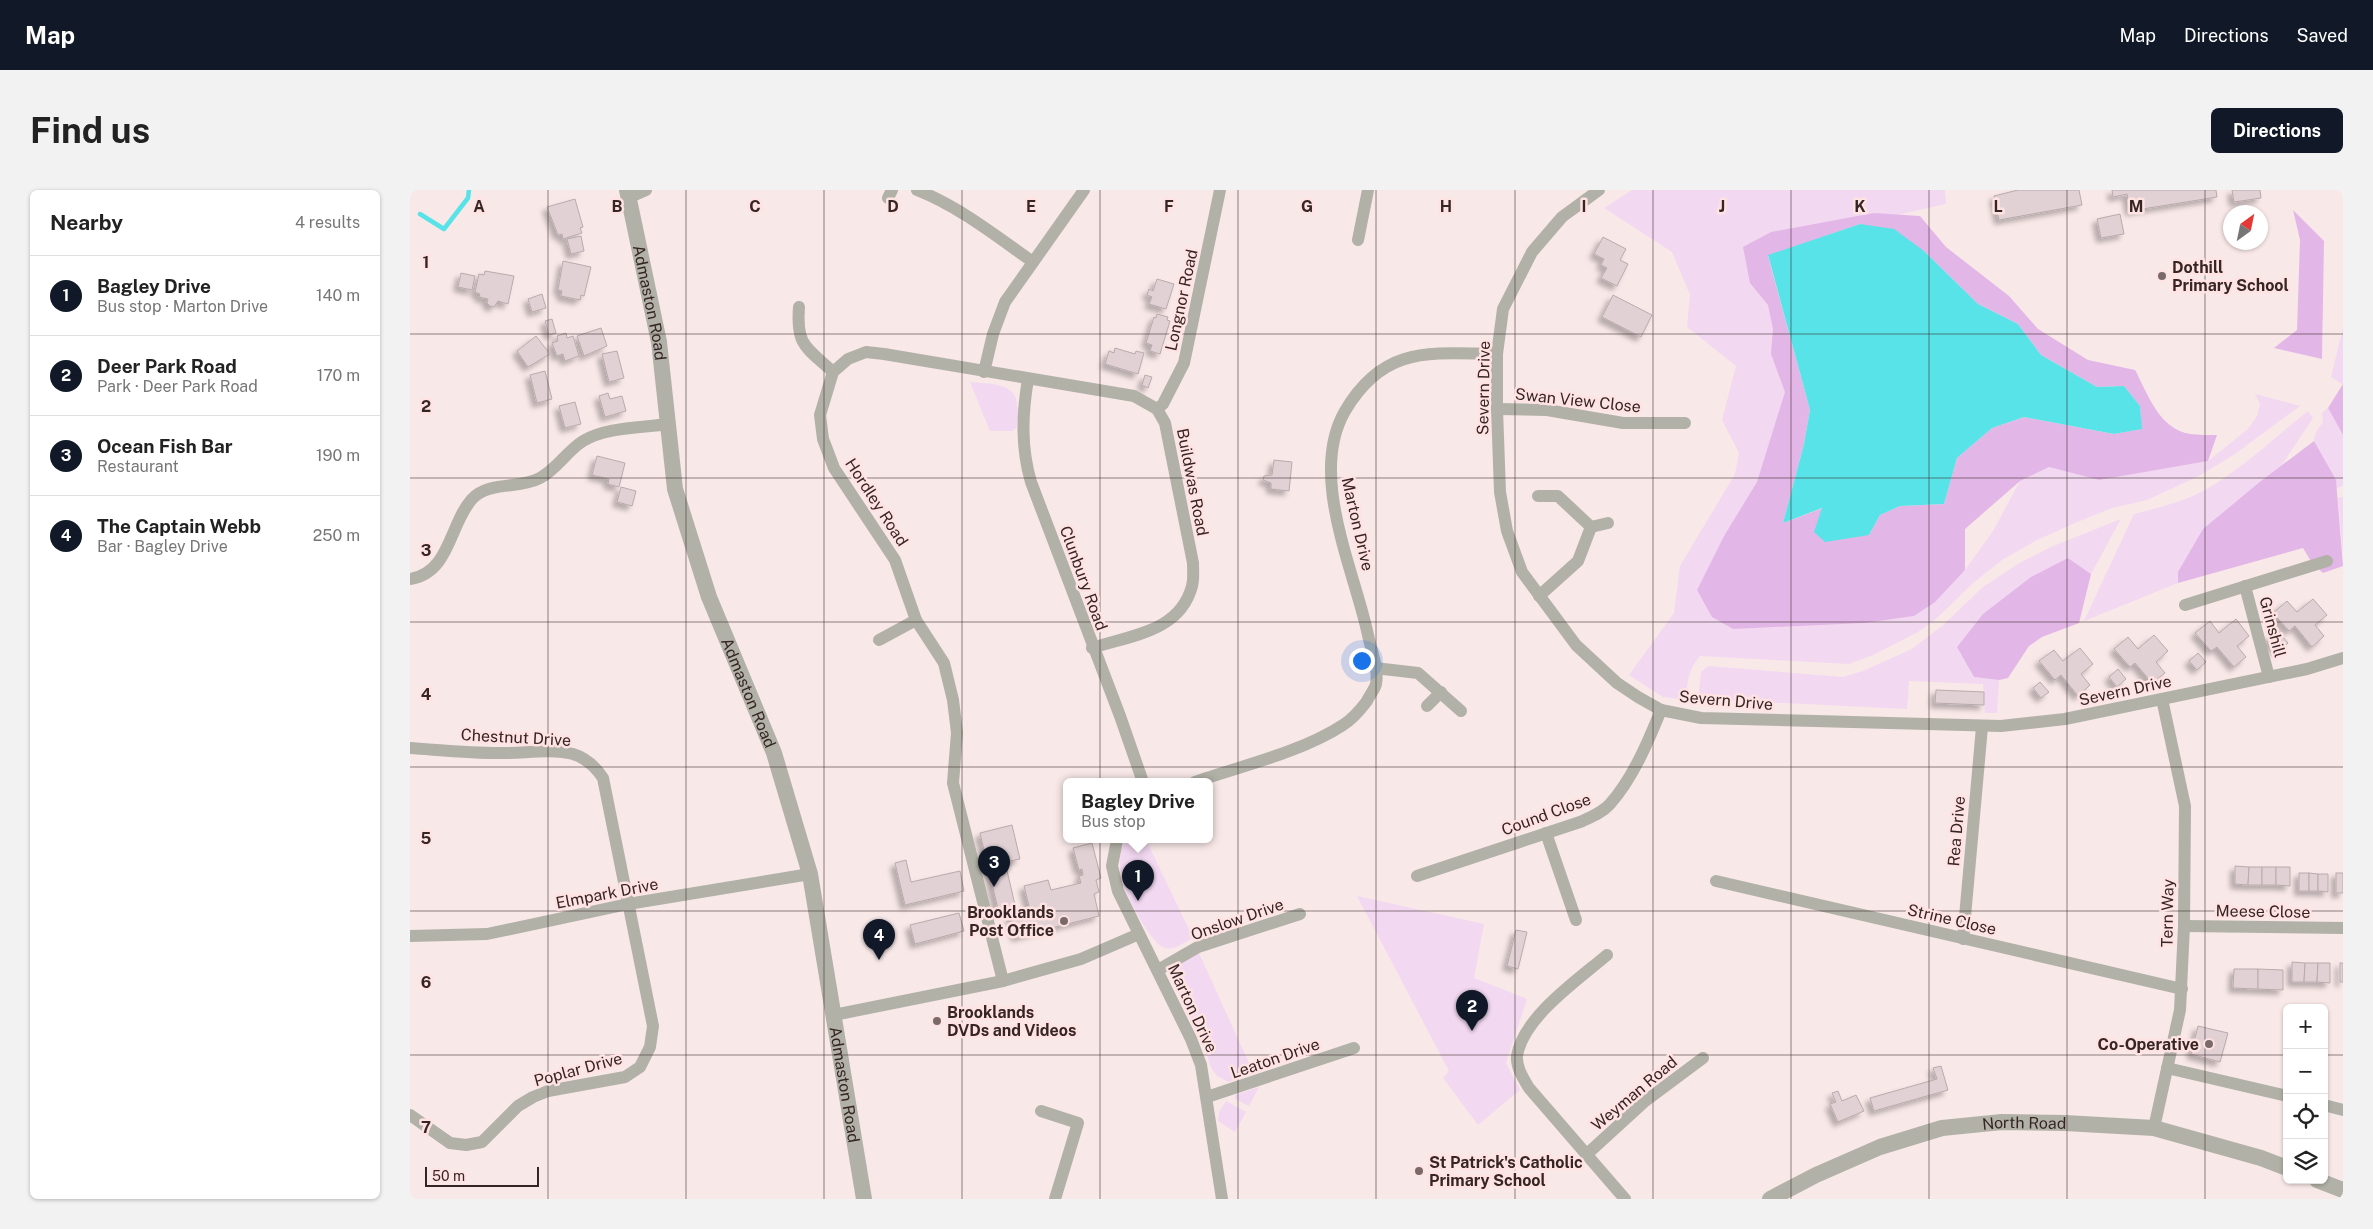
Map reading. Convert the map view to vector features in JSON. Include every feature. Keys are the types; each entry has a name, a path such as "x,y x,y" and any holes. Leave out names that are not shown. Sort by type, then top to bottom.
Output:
{"street":[{"path":"628,194 646,190"},
{"path":"917,190 932,196 976,222 1033,262"},
{"path":"984,372 993,334 1006,302 1084,190"},
{"name":"Longnor Road","path":"1157,409 1164,404 1184,363 1220,190"},
{"path":"1358,240 1368,190"},
{"name":"Severn Drive","path":"1599,190 1562,216 1532,252 1503,309 1497,354 1500,492 1508,530 1522,572 1576,645 1617,683 1661,710 1701,718 1982,727 2065,719 2269,676 2343,658"},
{"name":"Admaston Road","path":"628,194 659,342 675,489 709,597 774,753 810,874 864,1199"},
{"path":"799,307 798,325 801,342 832,372 848,359 866,352 884,354 1134,396 1157,409"},
{"name":"Marton Drive","path":"1207,778 1308,743 1345,725 1366,701 1376,684 1375,668 1364,614 1337,516 1330,473 1334,441 1342,416 1356,393 1377,371 1401,360 1437,352 1497,354"},
{"name":"Hordley Road","path":"832,372 820,415 823,439 834,468 895,560 916,620 944,662 953,700 957,733 953,783 1003,981"},
{"name":"Clunbury Road","path":"1028,379 1022,440 1024,458 1092,648 1120,716 1142,778"},
{"name":"Buildwas Road","path":"1092,648 1159,627 1175,617 1193,585 1193,563 1165,423 1157,409"},
{"name":"Swan View Close","path":"1497,409 1547,410 1623,424 1685,423"},
{"path":"410,579 422,577 436,568 473,499 489,489 520,485 540,478 557,466 582,442 597,434 668,424"},
{"path":"1538,496 1558,496 1591,527"},
{"path":"1591,527 1608,523"},
{"path":"1539,596 1578,560 1591,527"},
{"name":"Grinshill","path":"2185,605 2327,562"},
{"name":"Grinshill","path":"2244,586 2269,676"},
{"path":"879,640 916,620"},
{"path":"1375,668 1418,673 1461,711"},
{"path":"1427,706 1441,692"},
{"name":"Tern Way","path":"2154,1128 2180,1010 2184,926 2185,806 2162,699"},
{"name":"Cound Close","path":"1417,876 1593,816 1610,804 1645,750 1661,710"},
{"name":"Rea Drive","path":"1963,939 1982,727"},
{"name":"Chestnut Drive","path":"410,748 500,754 548,752 572,754 585,759 596,768 602,778 628,904"},
{"path":"1546,833 1576,920"},
{"name":"Marton Drive","path":"1116,843 1112,866 1118,890 1192,1039 1201,1065 1222,1199"},
{"name":"Elmpark Drive","path":"410,936 487,934 628,904 810,874"},
{"name":"Strine Close","path":"1716,881 2182,989"},
{"name":"Poplar Drive","path":"410,1115 450,1143 466,1145 482,1142 518,1106 533,1097 548,1091 625,1077 640,1067 650,1047 653,1026 628,904"},
{"name":"Onslow Drive","path":"1158,970 1198,947 1300,914"},
{"name":"Meese Close","path":"2184,926 2343,928"},
{"path":"834,1015 1003,981 1080,959 1139,934"},
{"path":"1607,955 1547,1007 1522,1040 1517,1057 1519,1070 1529,1088 1625,1199"},
{"name":"Leaton Drive","path":"1206,1097 1354,1048"},
{"name":"Weyman Road","path":"1586,1155 1644,1102 1703,1058"},
{"path":"2167,1068 2283,1095"},
{"path":"2328,1106 2343,1110"},
{"path":"1042,1111 1078,1123 1055,1199"},
{"name":"North Road","path":"1770,1199 1816,1175 1880,1147 1942,1128 2011,1122 2154,1128 2261,1158 2283,1166"},
{"path":"2327,1184 2343,1190"}],"shaded area":[{"path":"1632,190 1945,190 1946,204 1756,246 1801,415 1724,536 1697,590 1732,629 1865,623 1914,616 1965,570 1993,531 2020,481 2049,467 2099,480 2208,461 2248,429 2257,416 2260,404 2255,394 2300,406 2235,454 2199,476 2147,500 2112,508 2075,523 2037,540 2002,560 1973,583 1937,618 1918,632 1873,655 1849,664 1700,656 1691,671 1686,700 1663,697 1629,675 1674,613 1680,566 1735,474 1739,453 1722,420 1736,366 1687,327 1690,295 1672,252 1604,208"},
{"path":"2293,210 2324,241 2322,359 2274,348 2297,330 2300,240"},
{"path":"1874,213 1920,216 1946,247 2009,296 2038,329 2088,360 2135,370 2162,418 2179,431 2190,434 2217,435 2208,461 2099,480 2049,467 2020,481 1965,529 1965,570 1935,602 1914,616 1865,623 1733,629 1712,617 1697,590 1724,536 1757,482 1785,392 1771,354 1773,329 1768,305 1750,283 1743,247 1771,232","holes":["1860,224 1924,251 1978,304 2018,324 2041,355 2097,387 2124,386 2140,406 2141,429 2114,434 2024,417 1992,428 1957,458 1944,504 1900,506 1880,515 1869,535 1823,508 1783,523 1804,444 1810,410 1768,256"]},
{"path":"2343,328 2343,384 2342,384 2331,377"},
{"path":"970,382 1001,386 1013,393 1019,408 1017,427 1013,431 990,431"},
{"path":"2343,384 2343,435 2328,408"},
{"path":"2328,408 2343,435 2343,486 2336,488 2335,481 2314,440 2323,422 2322,413"},
{"path":"2308,411 2313,418 2281,466 2245,496 2178,572 2178,583 2084,621 2134,514 2178,502 2217,483 2244,464"},
{"path":"2314,441 2336,480 2343,566 2323,573 2312,563 2303,548 2178,583 2178,572 2203,529 2261,481"},
{"path":"2343,497 2343,555 2338,498"},
{"path":"2121,519 2091,574 2068,558 1974,677 1999,680 1997,713 1985,713 1983,684 1909,681 1907,709 1698,699 1701,672 1708,666 1843,677 1863,671 1912,649 1942,626 1983,587 2021,562 2051,547"},
{"path":"2068,558 2091,574 2079,623 2042,637 2029,646 2008,678 1999,680 1974,677 1957,647 1983,614 2031,577"},
{"path":"1124,843 1147,843 1193,938 1168,949 1160,945 1153,938 1133,907 1124,887 1120,871"},
{"path":"1357,896 1484,924 1474,978 1527,999 1506,1063 1520,1090 1478,1125 1443,1078 1449,1071"},
{"path":"1198,951 1254,1074 1228,1082 1216,1075 1211,1067 1201,1038 1172,980 1174,966"},
{"path":"1259,1087 1249,1106 1235,1099 1235,1095"},
{"path":"1226,1101 1246,1112 1235,1132 1218,1121 1219,1112"}],"water":[{"path":"1860,224 1894,229 1924,251 1978,304 2018,324 2041,355 2097,387 2124,386 2140,406 2142,429 2114,434 2024,417 1992,428 1957,458 1944,504 1900,506 1880,515 1869,535 1825,542 1814,532 1822,508 1783,523 1804,444 1810,410 1768,255"}],"building":[{"path":"2018,190 2079,190 2082,205 1999,220 1994,196"},
{"path":"2112,190 2216,190 2217,197 2130,211 2127,194 2113,197"},
{"path":"2232,190 2260,190 2261,198 2234,202"},
{"path":"575,199 583,227 580,228 582,233 563,239 562,234 558,235 547,207"},
{"path":"2120,214 2124,234 2101,238 2097,219"},
{"path":"581,236 584,251 571,254 567,239"},
{"path":"1603,237 1626,249 1620,260 1628,264 1617,286 1601,278 1607,268 1601,265 1604,259 1594,254"},
{"path":"563,261 591,267 584,296 581,295 580,300 561,296 562,291 558,290"},
{"path":"485,271 514,276 508,304 498,301 494,307 490,306 487,303 488,299 479,297 480,294 475,292 479,274 484,275"},
{"path":"461,273 475,276 472,290 458,287"},
{"path":"1157,279 1174,284 1166,309 1149,304 1152,297 1147,295 1149,289 1153,291"},
{"path":"542,294 546,308 532,312 528,299"},
{"path":"1613,295 1652,315 1641,337 1602,317"},
{"path":"1157,314 1168,317 1167,320 1170,321 1160,354 1150,351 1152,345 1146,343 1154,317 1156,318"},
{"path":"552,319 556,333 549,335 545,321"},
{"path":"601,328 607,346 584,356 577,336"},
{"path":"566,333 567,338 573,336 579,356 565,361 563,354 557,356 552,343 558,341 557,336"},
{"path":"536,336 550,354 528,367 517,351"},
{"path":"1115,348 1135,354 1136,351 1144,353 1138,374 1105,364 1109,351 1114,353"},
{"path":"617,351 624,378 609,382 602,354"},
{"path":"545,371 552,399 537,403 530,375"},
{"path":"1145,375 1152,377 1148,388 1142,385"},
{"path":"608,393 610,399 622,396 626,411 605,417 599,396"},
{"path":"575,402 581,424 565,428 559,406"},
{"path":"597,456 625,463 619,487 608,484 609,479 592,475"},
{"path":"1274,460 1292,462 1289,491 1271,489 1271,483 1263,480 1264,476 1272,475"},
{"path":"621,487 636,491 632,506 617,502"},
{"path":"2313,599 2327,615 2315,625 2324,636 2312,647 2295,626 2289,631 2273,613 2287,601 2297,612"},
{"path":"2236,619 2249,636 2237,646 2246,657 2234,667 2217,647 2211,651 2195,633 2210,621 2219,633"},
{"path":"2278,631 2288,643 2278,652 2267,639"},
{"path":"2154,635 2168,651 2156,662 2165,673 2152,683 2135,663 2130,667 2114,649 2128,637 2138,649"},
{"path":"2080,648 2093,664 2081,674 2090,685 2078,696 2061,675 2055,680 2039,661 2054,650 2063,661"},
{"path":"2198,653 2206,662 2197,670 2189,661"},
{"path":"2118,669 2126,679 2117,687 2109,677"},
{"path":"2040,682 2049,692 2041,698 2033,688"},
{"path":"1936,690 1984,692 1984,705 1935,703"},
{"path":"1012,825 1020,859 1005,862 1016,909 999,913 980,833"},
{"path":"1092,843 1101,878 1096,880 1099,892 1094,894 1099,916 1016,937 1010,915 1030,910 1024,886 1048,880 1051,890 1081,883 1079,876 1083,875 1082,869 1079,870 1073,848"},
{"path":"906,860 911,882 960,871 964,891 905,905 895,863"},
{"path":"2235,866 2249,867 2248,885 2235,884"},
{"path":"2249,867 2262,867 2262,885 2248,885"},
{"path":"2262,867 2276,867 2276,885 2262,885"},
{"path":"2276,867 2290,867 2290,886 2276,885"},
{"path":"2299,873 2309,873 2309,891 2299,891"},
{"path":"2309,873 2318,874 2318,891 2309,891"},
{"path":"2336,873 2343,873 2343,893 2336,893"},
{"path":"2318,874 2328,874 2328,892 2318,891"},
{"path":"959,913 964,931 915,944 910,925"},
{"path":"1516,930 1527,932 1518,969 1507,966"},
{"path":"2292,962 2305,963 2304,982 2292,982"},
{"path":"2305,963 2318,963 2317,982 2304,982"},
{"path":"2318,963 2330,963 2330,983 2317,982"},
{"path":"2340,963 2343,963 2343,982 2340,982"},
{"path":"2234,969 2258,969 2258,989 2233,988"},
{"path":"2258,969 2283,970 2283,990 2258,989"},
{"name":"Co-Operative","path":"2198,1026 2228,1033 2220,1062 2191,1054"},
{"path":"1941,1066 1948,1090 1874,1111 1870,1098 1937,1079 1933,1068"},
{"path":"1838,1091 1842,1101 1856,1095 1864,1111 1838,1122 1830,1104 1836,1102 1832,1093"}],"waterway":[{"path":"420,214 444,229 468,198 469,190"}],"place":[{"name":"Dothill Primary School","path":"2162,276"},
{"name":"Ocean Fish Bar","path":"994,887"},
{"name":"Bagley Drive","path":"1138,901"},
{"name":"Brooklands Post Office","path":"1064,921"},
{"name":"The Captain Webb","path":"879,960"},
{"name":"Brooklands DVDs and Videos","path":"937,1021"},
{"name":"Deer Park Road","path":"1472,1031"},
{"name":"Co-Operative","path":"2209,1044"},
{"name":"St Patrick's Catholic Primary School","path":"1419,1171"}]}
